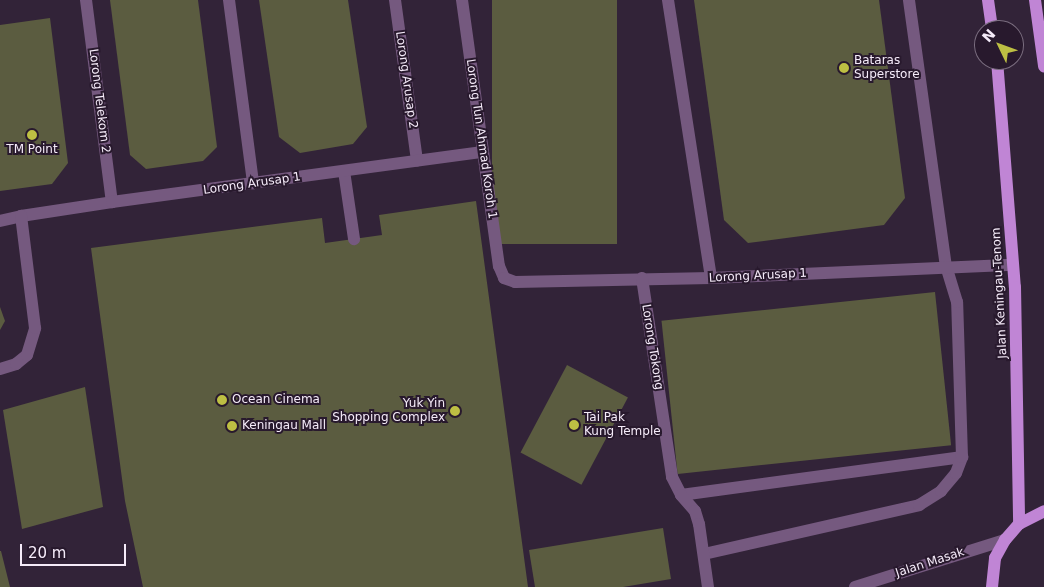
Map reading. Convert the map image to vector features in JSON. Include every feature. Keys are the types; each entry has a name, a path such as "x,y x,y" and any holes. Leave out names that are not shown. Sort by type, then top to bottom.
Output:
{"main road":[{"path":"988,0 991,20"},
{"path":"1035,0 1044,66"},
{"name":"Jalan Keningau-Tenom","path":"998,70 1013,266 1019,408 1019,524"},
{"path":"992,587 995,558 1005,540 1019,524 1044,511"}],"street":[{"name":"Lorong Telekom 2","path":"86,0 112,202"},
{"path":"230,0 253,183"},
{"name":"Lorong Arusap 2","path":"395,0 417,161"},
{"name":"Lorong Tun Ahmad Koroh 1","path":"462,0 499,266 504,278"},
{"path":"668,0 711,278"},
{"path":"704,554 919,505 940,491 956,474 962,457 957,302 946,267 909,0"},
{"name":"Lorong Arusap 1","path":"0,221 112,202 483,152"},
{"path":"344,170 354,239"},
{"path":"0,369 16,364 27,355 35,328 21,216"},
{"name":"Lorong Arusap 1","path":"504,278 516,282 711,278 946,267 1013,266"},
{"name":"Lorong Tokong","path":"642,278 672,477 681,495 695,511 704,554 708,587"},
{"path":"681,495 962,457"},
{"name":"Jalan Masak","path":"855,587 1005,540"}],"building":[{"path":"110,0 198,0 217,147 203,161 146,169 130,155"},
{"path":"259,0 348,0 367,127 353,144 300,153 279,137"},
{"path":"492,0 617,0 617,244 492,244"},
{"path":"694,0 879,0 905,198 884,225 748,243 724,220"},
{"path":"50,18 68,163 52,184 0,191 0,25"},
{"path":"476,201 528,587 143,587 125,501 91,248 322,218 325,243 382,235 379,215"},
{"path":"935,292 951,445 678,474 662,321"},
{"path":"0,307 5,321 0,330"},
{"name":"Tai Pak Kung Temple","path":"567,365 628,397 581,485 521,452"},
{"path":"85,387 103,507 22,529 3,410"},
{"path":"663,528 671,579 623,587 535,587 529,550"},
{"path":"1,551 10,587 0,587"}],"place":[{"name":"Bataras Superstore","path":"844,68"},
{"name":"TM Point","path":"32,135"},
{"name":"Ocean Cinema","path":"222,400"},
{"name":"Yuk Yin Shopping Complex","path":"455,411"},
{"name":"Tai Pak Kung Temple","path":"574,425"},
{"name":"Keningau Mall","path":"232,426"}]}
